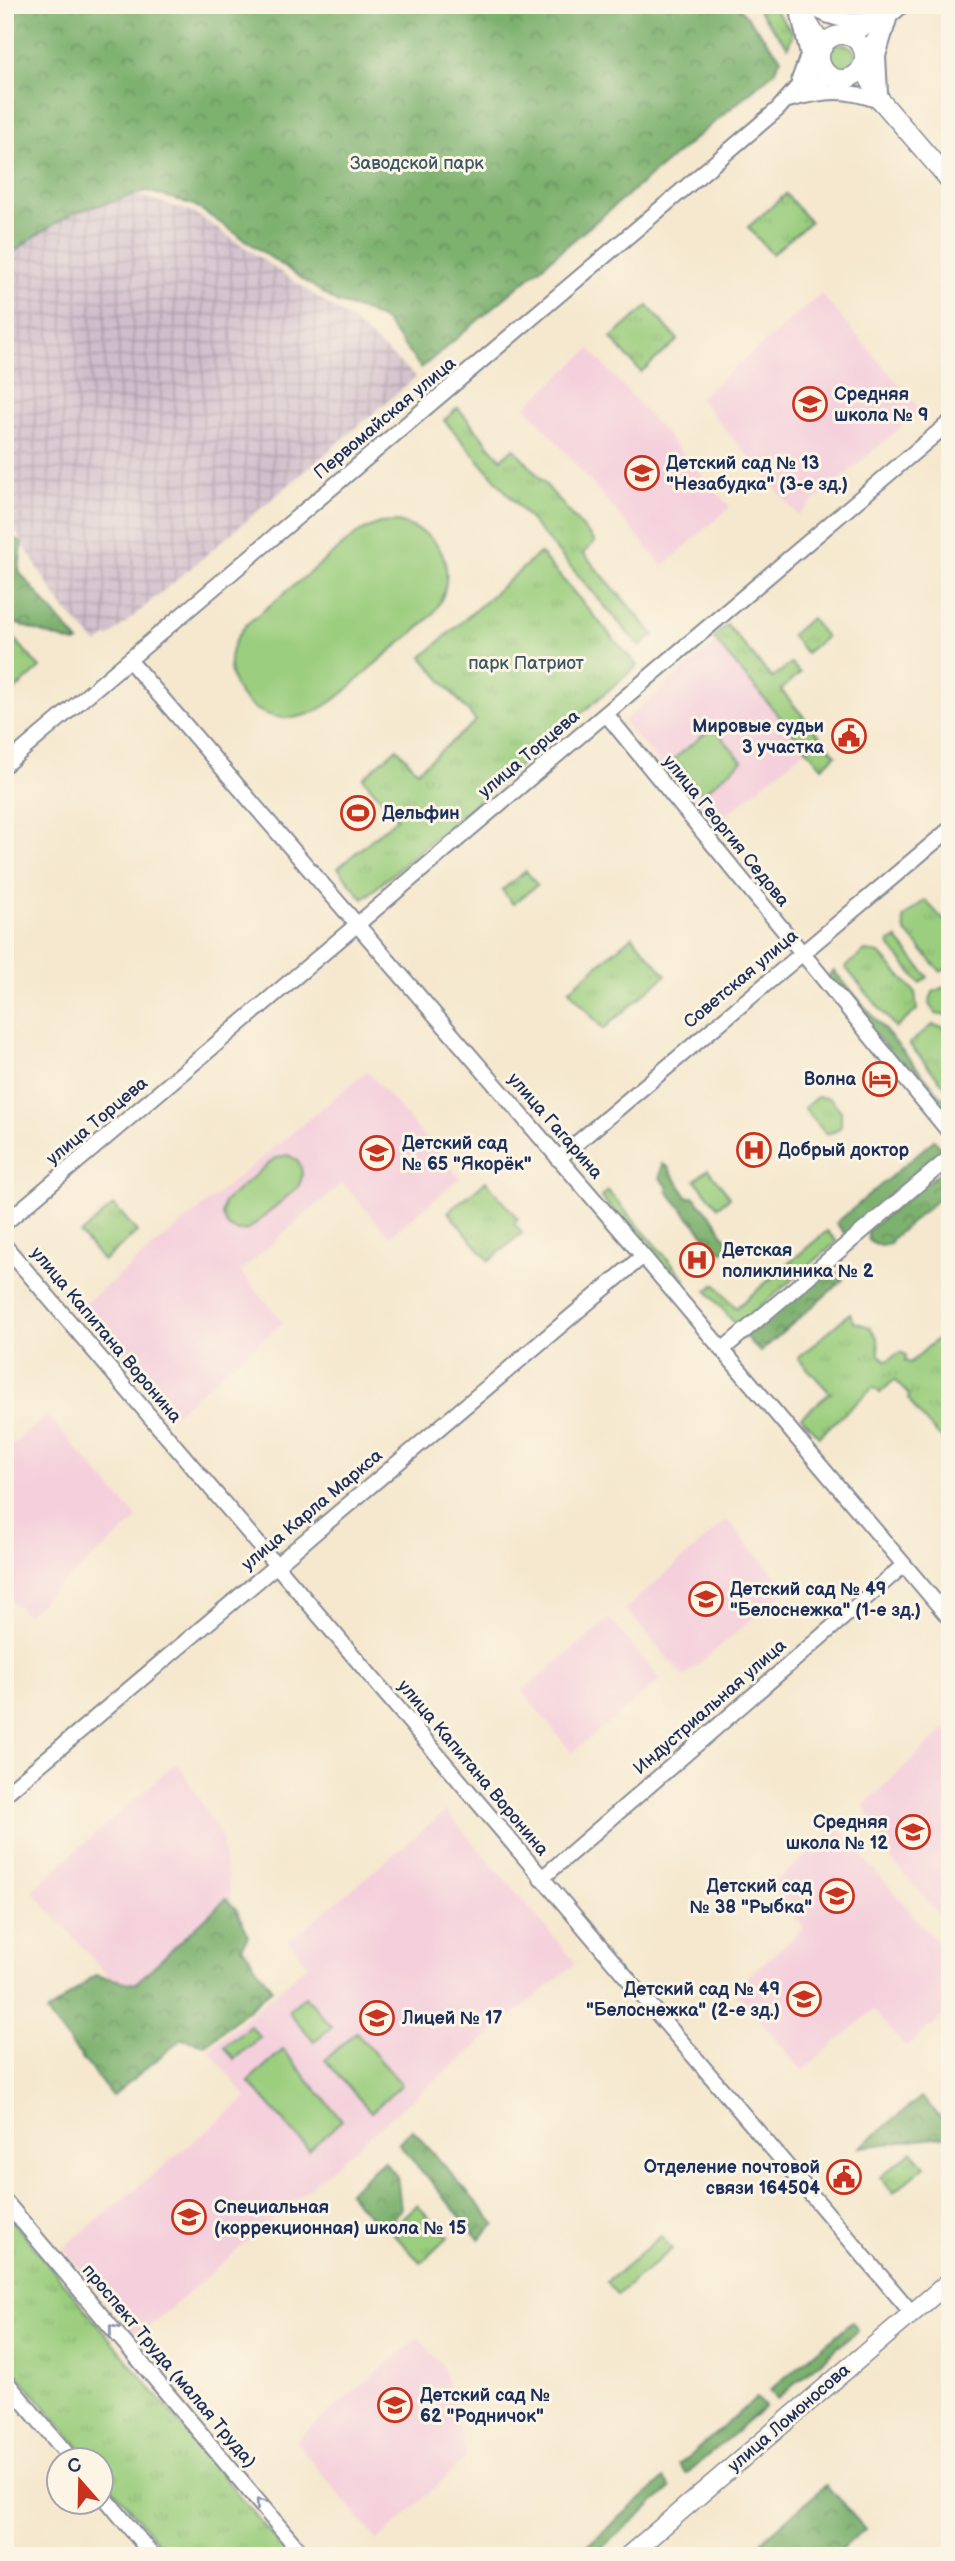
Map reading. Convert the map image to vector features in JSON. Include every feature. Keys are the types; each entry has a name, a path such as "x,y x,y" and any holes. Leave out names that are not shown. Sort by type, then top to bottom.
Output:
{"main road":[{"path":"800,5 832,45"},
{"path":"832,45 859,43 882,102 950,181"},
{"path":"832,45 823,67 882,102"},
{"path":"838,77 852,77 863,59"},
{"name":"улица Ломоносова","path":"628,2556 950,2281"}],"street":[{"path":"800,5 839,21 862,21 890,16"},
{"path":"788,100 806,65 808,55 800,5"},
{"path":"788,100 832,45 890,16 903,5"},
{"path":"863,59 890,16"},
{"path":"882,102 877,71 878,56 890,16"},
{"path":"788,100 838,77"},
{"path":"788,100 822,91 838,90 882,102"},
{"name":"Первомайская улица","path":"5,765 788,100"},
{"name":"улица Торцева","path":"5,1223 950,422"},
{"name":"улица Гагарина","path":"130,660 643,1256 950,1619"},
{"name":"улица Георгия Седова","path":"606,714 950,1133"},
{"name":"Советская улица","path":"558,1159 950,829"},
{"path":"722,1350 950,1157"},
{"name":"улица Капитана Воронина","path":"5,1246 912,2313"},
{"name":"улица Карла Маркса","path":"5,1794 643,1256"},
{"name":"Индустриальная улица","path":"541,1878 904,1565"},
{"name":"проспект Труда (малая Труда)","path":"5,2202 303,2556"},
{"path":"5,2381 61,2446"},
{"path":"116,2511 153,2556"}],"shaded area":[{"path":"127,192 193,212 351,320 416,377 109,637 97,644 61,605 5,515 5,255 52,221"},
{"name":"Средняя школа № 9","path":"821,294 921,410 798,515 699,398"},
{"name":"Детский сад № 13 \"Незабудка\" (3-е зд.)","path":"590,349 730,507 663,566 526,406"},
{"path":"717,643 806,749 712,827 623,721"},
{"path":"367,1071 460,1178 390,1236 342,1183 240,1271 283,1322 172,1416 82,1306"},
{"path":"47,1415 138,1519 26,1615 5,1594 5,1451"},
{"name":"Детский сад № 49 \"Белоснежка\" (1-е зд.)","path":"727,1520 787,1589 684,1677 625,1609"},
{"path":"610,1619 661,1680 572,1753 522,1691"},
{"name":"Средняя школа № 12","path":"945,1729 950,1734 950,1928 891,1859 864,1805"},
{"path":"177,1762 221,1836 232,1903 133,1990 114,1983 32,1890"},
{"name":"Лицей № 17","path":"446,1811 576,1963 392,2116 137,2337 63,2248 247,2098 209,2050 308,1965 289,1941"},
{"path":"838,1828 950,1957 950,2010 906,2047 873,2010 803,2071 733,1989 804,1928 769,1887"},
{"name":"Детский сад № 62 \"Родничок\"","path":"419,2337 444,2369 467,2457 378,2541 295,2441"}],"green space":[{"name":"Заводской парк","path":"5,5 737,5 781,58 774,72 421,368 385,321 336,302 194,205 147,191 73,213 32,238 5,259"},
{"path":"754,5 771,5 793,33 788,47"},
{"path":"842,44 851,48 855,57 851,66 842,70 833,66 829,57 833,48"},
{"path":"786,194 810,222 772,254 748,227"},
{"path":"648,306 678,340 641,372 611,338"},
{"path":"458,408 501,459 514,448 595,542 583,553 654,635 640,647 444,420"},
{"path":"398,522 427,535 441,552 445,562 446,582 435,611 322,708 291,718 270,715 252,706 238,691 231,673 231,651 242,630 358,533 379,523"},
{"path":"5,532 22,543 19,572 79,642 74,643 5,620"},
{"name":"парк Патриот","path":"540,553 637,666 363,899 338,868 397,818 363,778 397,748 417,771 476,721 422,657"},
{"path":"811,618 826,637 806,653 791,635"},
{"path":"727,625 772,678 791,663 800,673 781,690 836,755 822,767 713,638"},
{"path":"7,630 40,668 5,699 5,631"},
{"path":"713,727 742,761 702,794 674,759"},
{"path":"526,871 537,885 513,904 502,890"},
{"path":"925,900 950,927 950,965 941,972 905,931 903,918"},
{"path":"632,936 666,975 603,1029 569,990"},
{"path":"896,938 928,977 920,983 888,944"},
{"path":"865,951 879,953 915,992 917,1010 896,1028 845,967"},
{"path":"834,971 950,1109 943,1114 826,978"},
{"path":"944,987 950,988 950,1016 936,1014 929,1004 933,992"},
{"path":"932,1025 943,1027 950,1035 950,1092 909,1044"},
{"path":"817,1097 830,1098 841,1111 841,1126 836,1131 826,1134 804,1108"},
{"path":"934,1140 944,1152 846,1235 836,1223"},
{"path":"287,1155 296,1160 301,1168 298,1187 248,1230 237,1231 227,1226 222,1214 224,1202 274,1159"},
{"path":"662,1164 668,1167 687,1197 694,1197 716,1221 730,1243 723,1252 706,1237 667,1191 667,1186 660,1178"},
{"path":"950,1164 950,1189 893,1238 890,1244 880,1246 869,1241 867,1231"},
{"path":"708,1169 730,1197 718,1207 695,1180"},
{"path":"486,1181 518,1219 514,1223 522,1233 489,1261 448,1212"},
{"path":"608,1191 685,1279 675,1288 656,1267 656,1260 601,1197"},
{"path":"114,1205 137,1232 103,1261 80,1234"},
{"path":"827,1231 837,1242 737,1326 707,1291 715,1284 736,1308"},
{"path":"828,1264 843,1280 760,1352 745,1336"},
{"path":"850,1313 854,1322 870,1327 878,1339 879,1355 887,1361 900,1352 906,1355 905,1361 910,1363 950,1327 950,1446 922,1418 908,1398 909,1395 894,1380 880,1393 874,1387 819,1436 801,1417 830,1393 798,1358"},
{"path":"226,1899 236,1909 249,1936 242,1947 272,1989 206,2045 182,2039 112,2096 47,2013 95,1975 135,1984"},
{"path":"305,1996 332,2027 314,2041 288,2011"},
{"path":"250,2026 260,2037 234,2059 224,2047"},
{"path":"356,2032 402,2085 371,2112 325,2060"},
{"path":"283,2050 342,2120 309,2150 248,2081"},
{"path":"921,2097 950,2127 950,2136 860,2147"},
{"path":"412,2129 495,2224 479,2239 398,2143"},
{"path":"912,2152 925,2166 893,2193 880,2177"},
{"path":"384,2161 397,2176 401,2210 388,2224 370,2217 348,2192"},
{"path":"417,2205 448,2237 421,2263 390,2230"},
{"path":"5,2212 289,2556 169,2556 116,2492 116,2446 78,2446 5,2360"},
{"path":"661,2236 672,2249 617,2295 607,2282"},
{"path":"852,2322 858,2330 777,2399 770,2390"},
{"path":"757,2398 765,2407 686,2474 679,2465"},
{"path":"664,2479 671,2488 592,2556 575,2556"},
{"path":"826,2485 865,2529 833,2556 745,2556"}],"place":[{"name":"Средняя школа № 9","path":"810,404"},
{"name":"Детский сад № 13 \"Незабудка\" (3-е зд.)","path":"642,473"},
{"name":"Мировые судьи 3 участка","path":"849,736"},
{"name":"Дельфин","path":"358,813"},
{"name":"Волна","path":"880,1079"},
{"name":"Добрый доктор","path":"754,1150"},
{"name":"Детский сад № 65 \"Якорёк\"","path":"377,1153"},
{"name":"Детская поликлиника № 2","path":"697,1260"},
{"name":"Детский сад № 49 \"Белоснежка\" (1-е зд.)","path":"706,1599"},
{"name":"Средняя школа № 12","path":"913,1832"},
{"name":"Детский сад № 38 \"Рыбка\"","path":"837,1896"},
{"name":"Детский сад № 49 \"Белоснежка\" (2-е зд.)","path":"804,1999"},
{"name":"Лицей № 17","path":"377,2018"},
{"name":"Отделение почтовой связи 164504","path":"844,2177"},
{"name":"Специальная (коррекционная) школа № 15","path":"189,2217"},
{"name":"Детский сад № 62 \"Родничок\"","path":"395,2405"}]}
